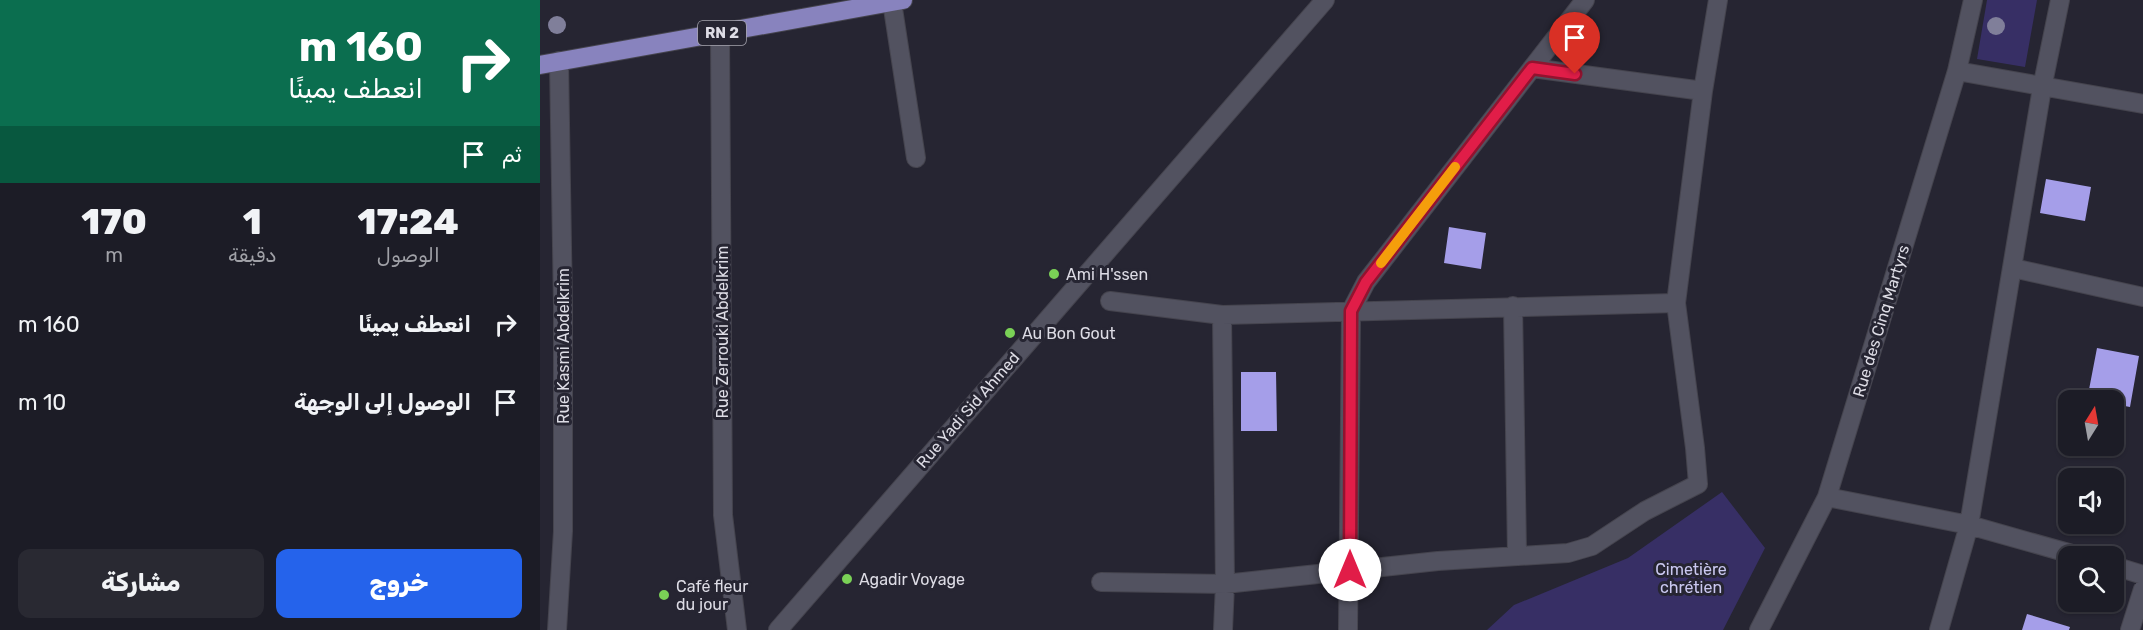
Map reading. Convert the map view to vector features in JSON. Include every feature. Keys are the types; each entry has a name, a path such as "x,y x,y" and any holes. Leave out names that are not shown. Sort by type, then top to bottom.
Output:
{"main road":[{"name":"RN 2","path":"540,65 898,1"}],"street":[{"name":"Rue Yadi Sid Ahmed","path":"778,630 1325,0"},
{"path":"1348,630 1351,311 1366,282 1585,0"},
{"path":"1101,582 1225,584 1517,554 1568,553 1592,546 1646,511 1698,484 1677,303 1703,90 1718,0"},
{"name":"Rue des Cinq Martyrs","path":"1759,630 1827,497 1957,71 1973,0"},
{"path":"1939,630 1969,525 2042,88 2060,0"},
{"path":"898,1 916,158"},
{"name":"Rue Zerrouki Abdelkrim","path":"720,33 723,515 737,630"},
{"name":"Rue Kasmi Abdelkrim","path":"557,630 563,531 563,308 559,61"},
{"path":"1532,68 1703,90"},
{"path":"1957,71 2143,105"},
{"path":"2013,268 2143,297"},
{"path":"1110,301 1222,315 1677,303"},
{"path":"1513,306 1517,554"},
{"path":"1222,315 1225,584 1223,630"},
{"path":"1827,497 1969,525 2058,550"},
{"path":"2124,569 2143,575"},
{"path":"2130,630 2143,590"}],"green space":[{"path":"1987,0 2037,0 2025,67 1977,59"},
{"name":"Cimetière chrétien","path":"1722,492 1765,548 1723,630 1487,630 1514,605 1628,558"}],"building":[{"path":"2046,179 2091,187 2085,221 2040,213"},
{"path":"1449,227 1486,233 1481,269 1444,263"},
{"path":"2097,348 2139,356 2130,407 2124,406 2124,390 2089,390"},
{"path":"1241,372 1276,372 1277,431 1241,431"},
{"path":"2027,614 2070,627 2069,630 2022,630"}],"slow traffic":[{"path":"1381,263 1455,167"}],"place":[{"name":"Ami H'ssen","path":"1054,274"},
{"name":"Au Bon Gout","path":"1010,333"},
{"name":"Agadir Voyage","path":"847,579"},
{"name":"Café fleur du jour","path":"664,595"}],"route":[{"path":"1350,570 1351,311 1366,282 1532,68 1575,74"}]}
